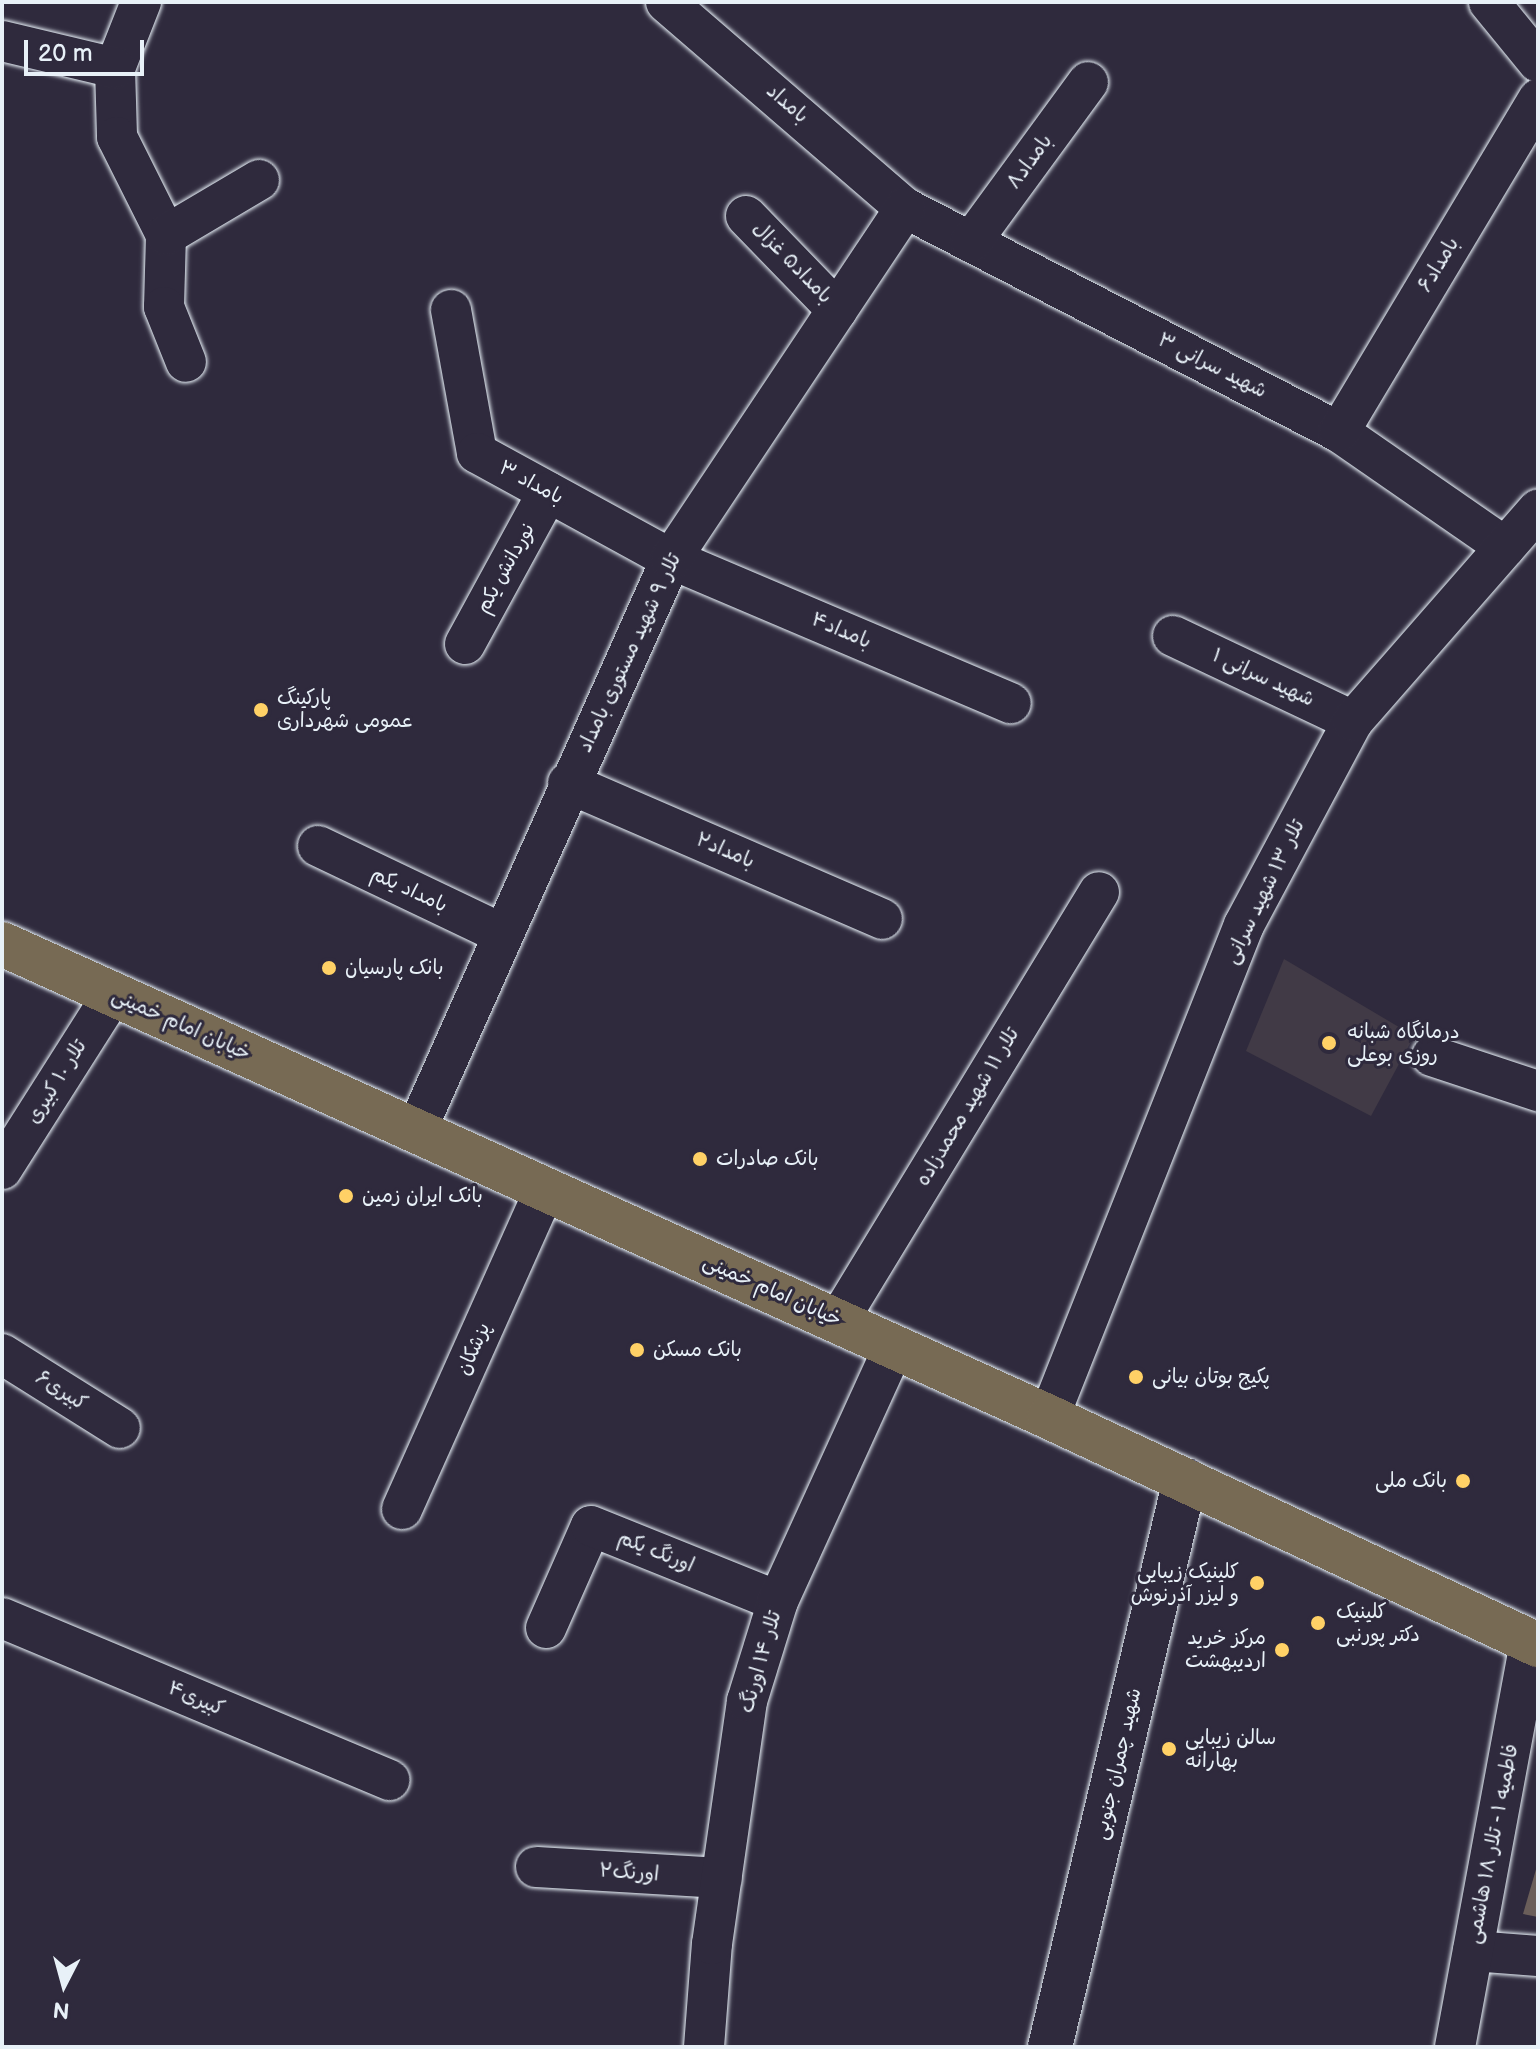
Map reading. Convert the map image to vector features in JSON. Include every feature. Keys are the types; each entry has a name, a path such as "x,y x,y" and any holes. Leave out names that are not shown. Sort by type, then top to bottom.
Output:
{"main road":[{"name":"خیابان امام خمینی","path":"2,944 1049,1417 1534,1644"},
{"name":"شهید چمران جنوبی","path":"1050,2047 1185,1480"}],"street":[{"path":"141,2 115,68 117,137 166,235 164,307 186,362"},
{"path":"1489,2 1538,62"},
{"name":"بامداد","path":"686,8 905,208"},
{"path":"2,41 115,68"},
{"name":"بامداد۸","path":"971,242 1088,82"},
{"name":"بامداد۶","path":"1339,432 1538,99"},
{"path":"166,235 259,180"},
{"name":"شهید سرانی ۳","path":"905,208 1339,432 1505,547"},
{"name":"تلار ۹ شهید مستوری بامداد","path":"416,1131 500,933 671,559 905,208"},
{"name":"بامداد۵ غزال","path":"746,216 837,310"},
{"name":"بامداد ۳","path":"451,310 477,453 671,559"},
{"name":"نوردانش یکم","path":"465,644 548,492"},
{"name":"تلار ۱۳ شهید سرانی","path":"1049,1417 1244,925 1353,721 1538,510"},
{"name":"بامداد۴","path":"671,559 1011,703"},
{"name":"شهید سرانی ۱","path":"1173,636 1353,721"},
{"name":"بامداد۲","path":"568,783 882,919"},
{"name":"بامداد یکم","path":"318,846 500,933"},
{"name":"تلار ۱۱ شهید محمدزاده","path":"838,1321 1099,892"},
{"name":"تلار ۱۰ کبیری","path":"2,1169 113,994"},
{"path":"1432,1056 1538,1091"},
{"name":"پزشکان","path":"402,1509 545,1189"},
{"name":"تلار ۱۴ اورنگ","path":"704,2047 722,1878 747,1701 778,1601 894,1347"},
{"name":"کبیری۶","path":"2,1354 120,1428"},
{"name":"اورنگ یکم","path":"546,1628 591,1526 778,1601"},
{"name":"کبیری۴","path":"2,1618 390,1780"},
{"name":"فاطمیه ۱ - تلار ۱۸ هاشمی","path":"1455,2047 1534,1644"},
{"name":"اورنگ۲","path":"536,1867 722,1878"},
{"path":"1473,1951 1538,1956"}],"shaded area":[{"name":"درمانگاه شبانه روزی بوعلی","path":"1284,959 1414,1036 1371,1116 1246,1051"}],"building":[{"path":"1538,1867 1538,1917 1523,1914"}],"place":[{"name":"پارکینگ عمومی شهرداری","path":"261,710"},
{"name":"بانک پارسیان","path":"329,968"},
{"name":"درمانگاه شبانه روزی بوعلی","path":"1329,1043"},
{"name":"بانک صادرات","path":"700,1159"},
{"name":"بانک ایران زمین","path":"346,1196"},
{"name":"بانک مسکن","path":"637,1350"},
{"name":"پکیج بوتان بیانی","path":"1136,1377"},
{"name":"بانک ملی","path":"1463,1481"},
{"name":"کلینیک زیبایی و لیزر آذرنوش","path":"1257,1583"},
{"name":"کلینیک دکتر پورنبی","path":"1318,1623"},
{"name":"مرکز خرید اردیبهشت","path":"1282,1650"},
{"name":"سالن زیبایی بهارانه","path":"1169,1749"}]}
